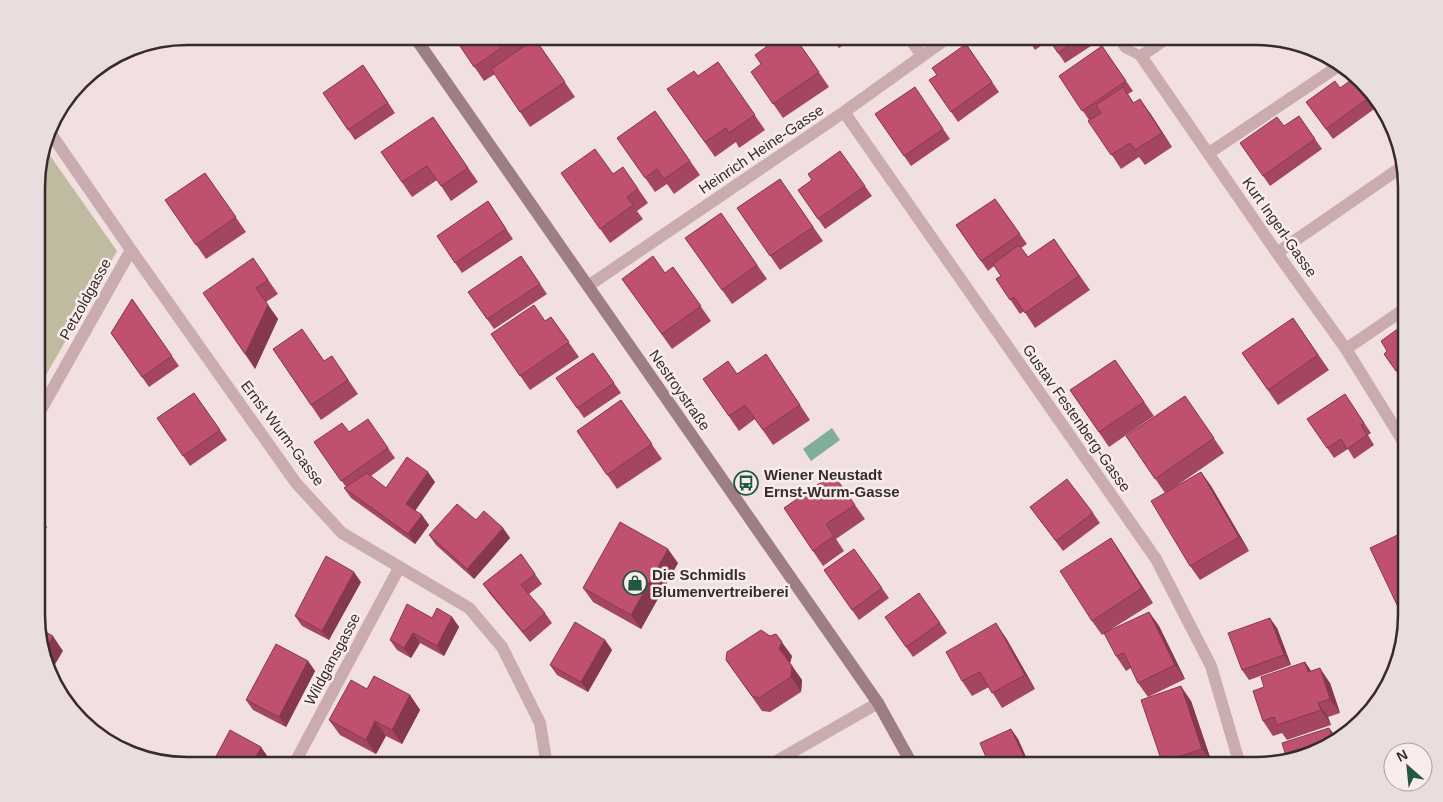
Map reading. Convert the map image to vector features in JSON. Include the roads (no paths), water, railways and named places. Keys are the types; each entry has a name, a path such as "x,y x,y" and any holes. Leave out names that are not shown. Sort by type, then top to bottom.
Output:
{"street":[{"name":"Nestroystraße","path":"420,45 878,703 908,757"},
{"path":"914,45 922,56"},
{"name":"Heinrich Heine-Gasse","path":"588,286 844,112 937,45"},
{"path":"1141,56 1157,45"},
{"name":"Kurt Ingerl-Gasse","path":"1141,56 1277,253 1346,349 1398,433"},
{"path":"1209,153 1334,69"},
{"name":"Gustav Festenberg-Gasse","path":"844,112 1156,559 1211,666 1237,757"},
{"name":"Ernst Wurm-Gasse","path":"54,138 296,483 342,534 469,608 502,648 540,723 546,757"},
{"path":"1277,253 1397,170"},
{"name":"Petzoldgasse","path":"45,404 131,250"},
{"path":"1346,349 1398,313"},
{"name":"Wildgansgasse","path":"298,757 399,568"},
{"path":"784,757 878,703"}],"lane":[{"name":"Kurt Ingerl-Gasse","path":"1123,45 1125,48 1141,56"}],"place":[{"name":"Wiener Neustadt Ernst-Wurm-Gasse","path":"746,483"},
{"name":"Die Schmidls Blumenvertreiberei","path":"635,583"}]}
